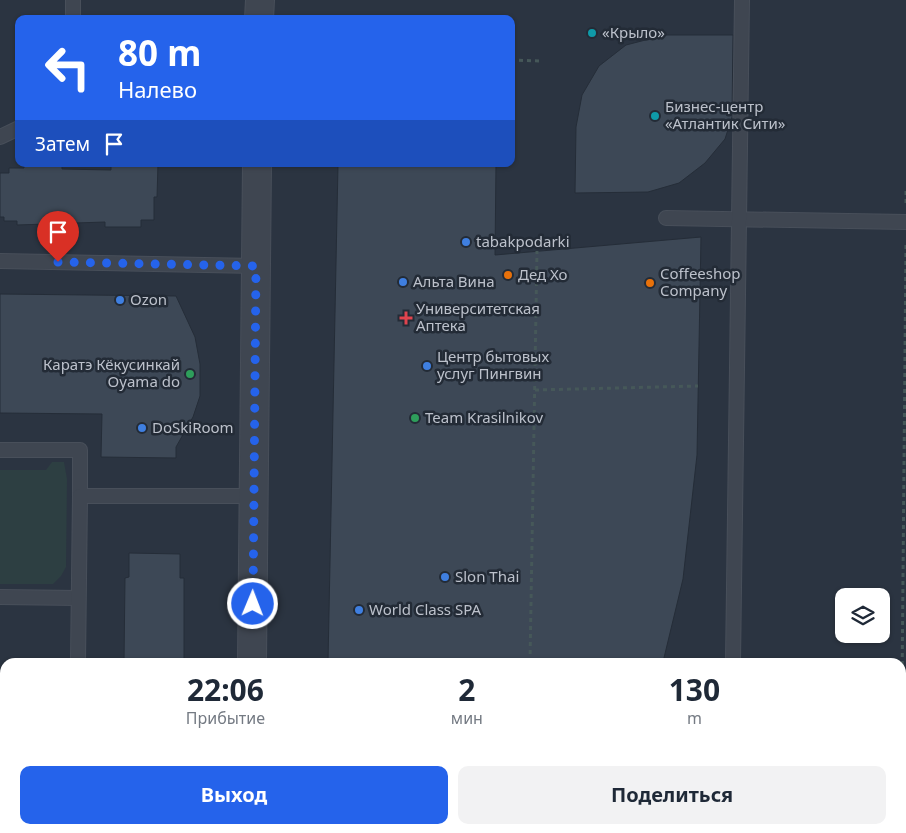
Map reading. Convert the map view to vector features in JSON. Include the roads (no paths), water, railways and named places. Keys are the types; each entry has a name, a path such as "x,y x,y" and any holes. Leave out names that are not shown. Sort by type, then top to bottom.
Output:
{"street":[{"path":"259,15 260,0"},
{"path":"252,658 258,167"}],"lane":[{"path":"72,15 73,0"},
{"path":"733,658 742,0"},
{"path":"0,137 15,130"},
{"path":"666,218 906,222"},
{"path":"0,261 256,266"},
{"path":"0,450 80,450 78,658"},
{"path":"80,496 254,496"},
{"path":"0,597 78,598"}],"place":[{"name":"«Крыло»","path":"592,33"},
{"name":"Бизнес-центр «Атлантик Сити»","path":"655,116"},
{"name":"tabakpodarki","path":"466,242"},
{"name":"Дед Хо","path":"508,275"},
{"name":"Альта Вина","path":"403,282"},
{"name":"Coffeeshop Company","path":"650,283"},
{"name":"Ozon","path":"120,300"},
{"name":"Университетская Аптека","path":"406,318"},
{"name":"Центр бытовых услуг Пингвин","path":"427,366"},
{"name":"Каратэ Кёкусинкай Oyama do","path":"190,374"},
{"name":"Team Krasilnikov","path":"415,418"},
{"name":"DoSkiRoom","path":"142,428"},
{"name":"Slon Thai","path":"445,577"},
{"name":"World Class SPA","path":"359,610"}]}
